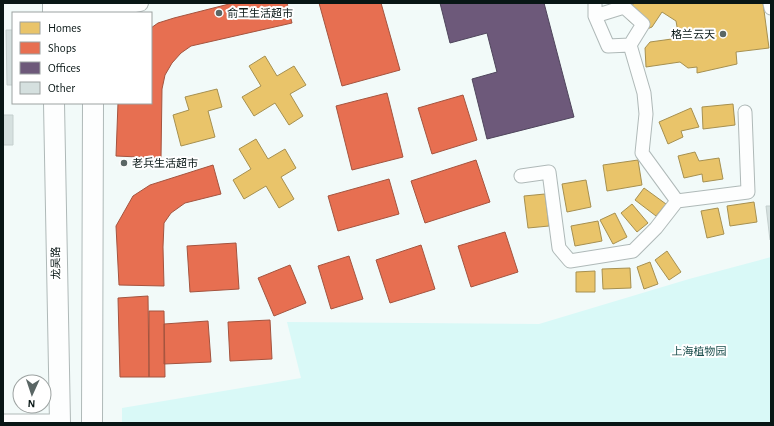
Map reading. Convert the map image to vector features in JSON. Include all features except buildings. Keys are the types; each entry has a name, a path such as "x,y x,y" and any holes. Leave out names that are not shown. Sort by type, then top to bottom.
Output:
{"main road":[{"name":"龙吴路","path":"54,104 60,422"},
{"path":"92,423 94,104"}],"street":[{"path":"53,8 124,7 140,3"},
{"path":"770,3 771,8"},
{"path":"630,45 608,46 595,9 624,7 643,24 630,45 644,93 646,114 642,153 677,201"},
{"path":"521,176 549,172 559,248 570,261 633,251 656,228 677,201 748,192 745,112"},
{"path":"3,421 60,422"}],"green space":[{"name":"上海植物园","path":"771,257 771,423 122,423 122,408 301,378 287,322 539,324 689,279"}],"place":[{"name":"俞王生活超市","path":"219,13"},
{"name":"格兰云天","path":"723,34"},
{"name":"老兵生活超市","path":"124,163"}]}
